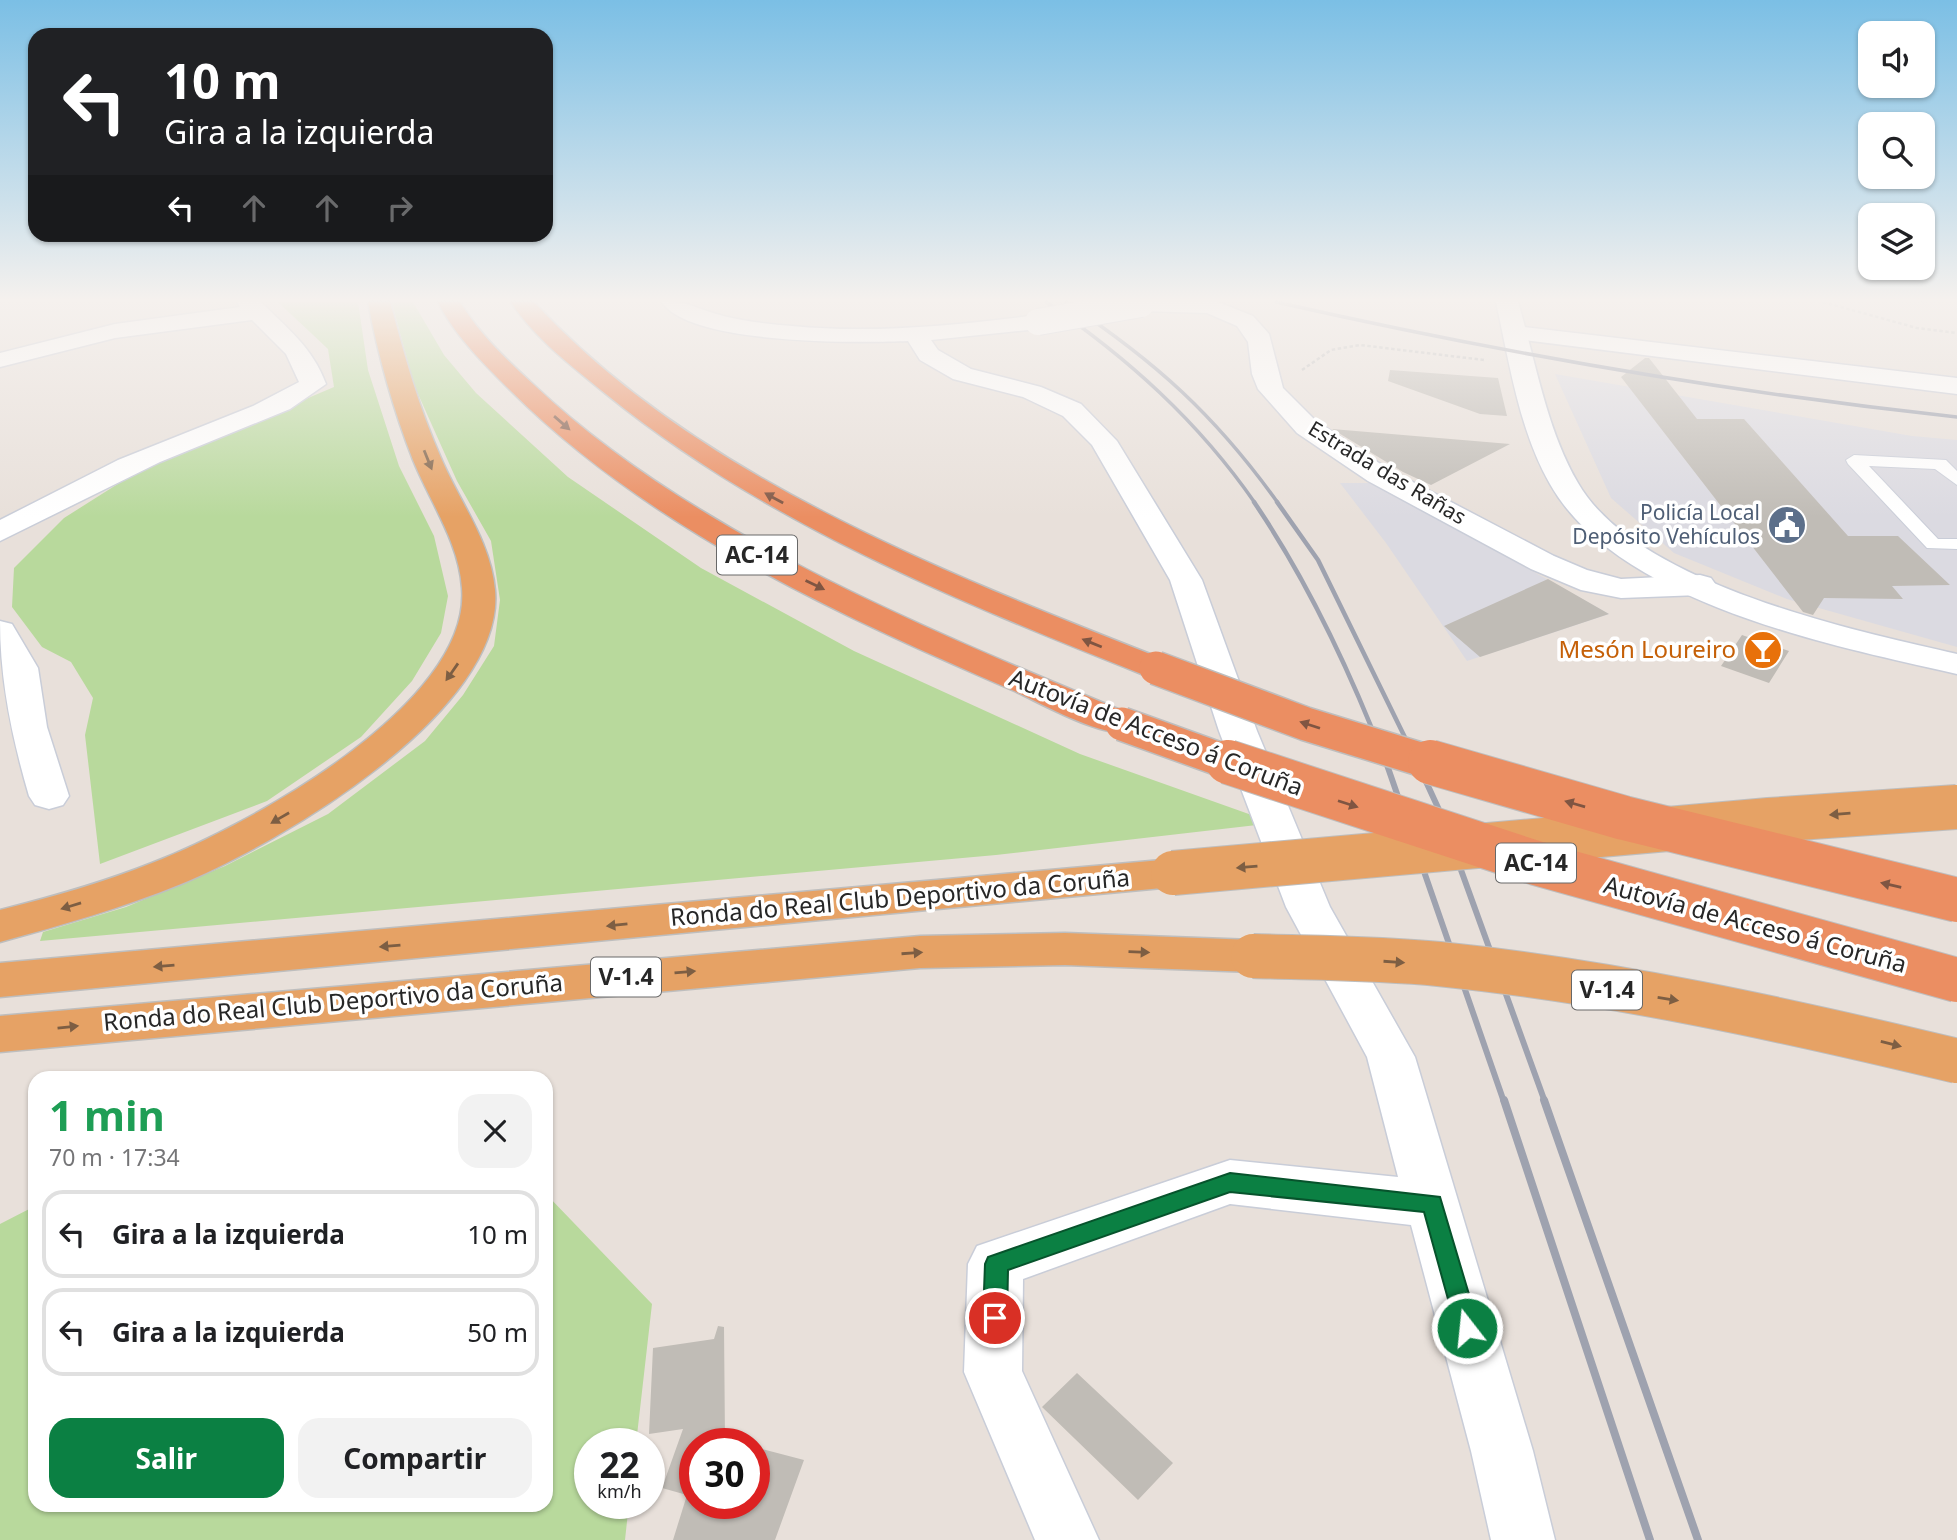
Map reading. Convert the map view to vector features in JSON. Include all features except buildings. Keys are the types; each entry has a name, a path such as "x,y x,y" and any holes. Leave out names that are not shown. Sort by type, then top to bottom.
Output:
{"highway":[{"path":"0,926 144,881 192,862 279,820 338,782 386,743 434,697 463,656 480,609 470,550 427,457 396,374"},
{"name":"Autovía de Acceso á Coruña","path":"508,374 588,446 659,496 779,568 960,657 1122,724 1259,775 1434,833 1678,904 1957,980"},
{"name":"AC-14","path":"596,374 737,477 826,526 963,592 1156,668 1306,724 1624,818 1957,900"},
{"name":"Ronda do Real Club Deportivo da Coruña","path":"0,980 1769,820 1957,807"},
{"name":"Ronda do Real Club Deportivo da Coruña","path":"0,1034 920,952 1065,949 1359,959 1465,967 1711,1006 1957,1061"}],"street":[{"path":"0,532 138,460 296,396 313,384 310,374"},
{"path":"962,374 1032,392 1072,410 1103,441 1186,580 1238,731 1308,907 1391,1057 1502,1451 1523,1540"},
{"name":"Estrada das Rañas","path":"1266,374 1273,393 1303,424 1356,459 1564,572 1613,588 1700,586"},
{"path":"1527,374 1550,450 1574,501 1600,530 1631,552 1700,586 1809,624 1957,664"},
{"path":"1856,374 1957,386"},
{"path":"0,631 13,647 24,670 13,703 27,727 49,796"},
{"path":"1068,1540 993,1372 996,1264 1230,1182 1432,1204"}],"lane":[{"path":"1957,480 1948,464 1854,460 1933,544 1957,544"}],"path":[{"path":"1273,393 1297,374"}],"shaded area":[{"path":"1555,374 1912,436 1957,440 1957,647 1787,599 1674,553 1611,498"},
{"path":"1340,483 1374,483 1609,614 1467,661 1386,543"}],"green space":[{"path":"332,374 369,374 399,466 434,536 448,596 441,633 412,681 361,737 267,801 100,864 85,735 93,698 71,662 42,647 12,607 14,568 64,518 143,468 334,387"},
{"path":"411,374 460,374 476,393 568,477 701,568 854,651 1080,754 1274,823 996,855 40,941 43,932 126,907 225,866 328,814 425,741 463,695 494,646 500,600 491,541 457,481"},
{"path":"553,1201 652,1304 638,1428 574,1428 574,1519 627,1519 625,1540 0,1540 0,1224 28,1210 28,1512 553,1512"}],"railway":[{"path":"1138,374 1210,445 1255,503"},
{"path":"1162,374 1231,443 1278,503"},
{"path":"1645,374 1785,396 1957,417"},
{"path":"1254,502 1293,564 1328,629 1386,764"},
{"path":"1277,502 1318,560 1418,764"},
{"path":"1386,762 1504,1102"},
{"path":"1417,762 1440,812 1545,1102"},
{"path":"1504,1100 1650,1540"},
{"path":"1544,1100 1698,1540"}],"place":[{"name":"Policía Local Depósito Vehículos","path":"1787,525"},
{"name":"Mesón Loureiro","path":"1763,650"}],"route":[{"path":"995,1318 996,1264 1230,1182 1432,1204 1467,1328"}]}
